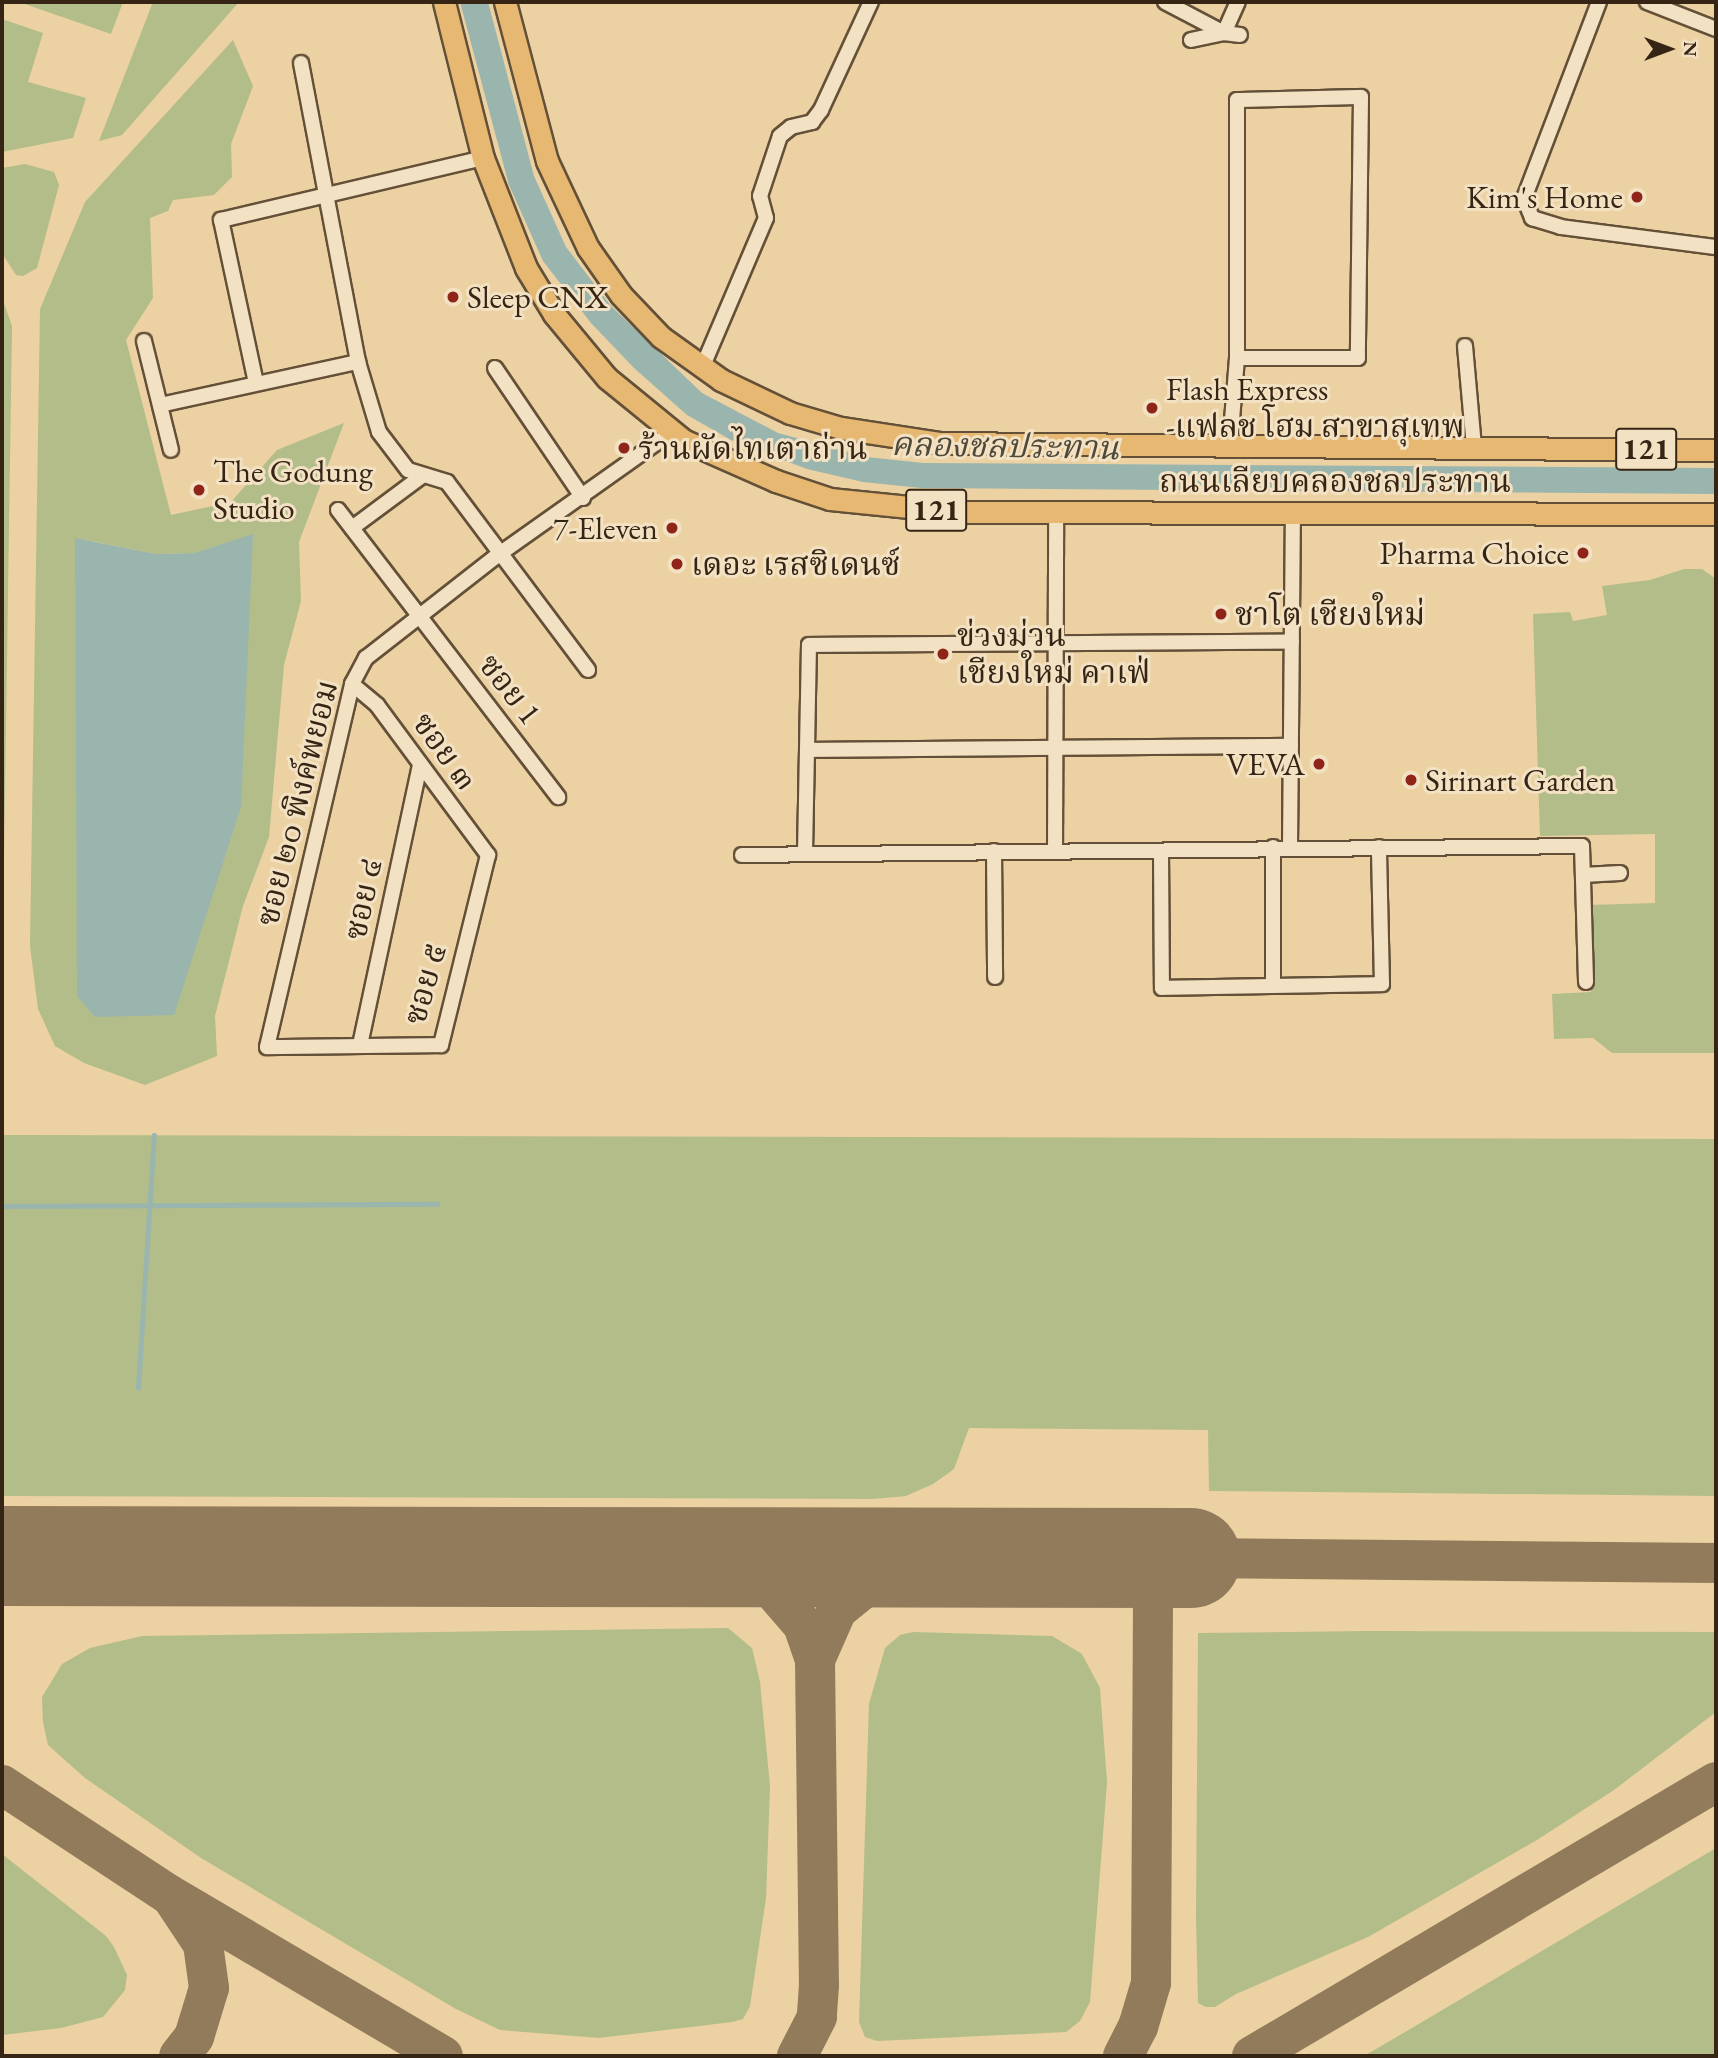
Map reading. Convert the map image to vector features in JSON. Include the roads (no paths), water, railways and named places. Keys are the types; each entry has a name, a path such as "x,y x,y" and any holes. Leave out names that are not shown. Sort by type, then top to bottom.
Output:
{"main road":[{"name":"ถนนเลียบคลองชลประทาน","path":"444,2 483,158 526,268 554,314 607,378 672,432 702,450 830,499 958,512 1716,514"},
{"name":"ถนนเลียบคลองชลประทาน","path":"505,2 547,162 565,206 621,295 661,337 702,368 790,413 892,437 939,443 1716,450"}],"street":[{"path":"702,368 766,218 760,196 780,136 791,127 812,122 821,110 871,2"},
{"path":"1165,2 1224,33"},
{"path":"1224,33 1238,2"},
{"path":"1599,2 1524,198 1532,218 1561,227 1716,247"},
{"path":"1649,2 1716,29"},
{"path":"1191,40 1224,33 1240,35"},
{"path":"301,63 358,362 379,432 408,470 447,482 498,555 588,670"},
{"path":"1230,445 1237,358 1237,100 1361,97 1358,358 1237,358"},
{"path":"256,383 221,220 483,158"},
{"path":"144,341 171,450"},
{"path":"1465,346 1474,447"},
{"path":"160,405 358,362"},
{"path":"495,368 583,498"},
{"name":"ซอย ๒๐ พิงค์พยอม","path":"267,1047 352,684 366,658 498,555 583,498 672,432"},
{"path":"352,528 422,476"},
{"name":"ซอย 1","path":"338,510 558,797"},
{"path":"1290,847 1293,512"},
{"path":"1055,852 1056,513"},
{"path":"805,853 809,645 1292,642"},
{"name":"ซอย ๓","path":"352,684 377,705 488,855"},
{"path":"807,750 1292,746"},
{"name":"ซอย ๔","path":"360,1045 420,765"},
{"path":"742,855 994,851 1161,853 1273,847 1582,846 1586,982"},
{"path":"1273,847 1273,985"},
{"path":"1161,853 1162,988 1382,984 1379,847"},
{"path":"994,851 995,977"},
{"name":"ซอย ๕","path":"267,1047 441,1045 488,855"},
{"path":"1583,875 1620,873"}],"water":[{"path":"460,2 488,2 534,176 566,247 611,306 702,393 778,433 867,457 923,463 1716,468 1716,494 921,488 863,482 807,469 731,440 687,415 634,368 591,323 543,261 509,185"},
{"path":"253,534 241,807 174,1015 95,1017 77,996 75,538 156,554 194,553"}],"waterway":[{"path":"138,1388 154,1136"},
{"path":"2,1206 437,1204"}],"place":[{"name":"Kim's Home","path":"1637,197"},
{"name":"Sleep CNX","path":"453,297"},
{"name":"Flash Express -แฟลช โฮม สาขาสุเทพ","path":"1152,408"},
{"name":"ร้านผัดไทเตาถ่าน","path":"624,448"},
{"name":"The Godung Studio","path":"199,490"},
{"name":"7-Eleven","path":"672,528"},
{"name":"Pharma Choice","path":"1583,553"},
{"name":"เดอะ เรสซิเดนซ์","path":"677,564"},
{"name":"ชาโต เชียงใหม่","path":"1221,614"},
{"name":"ข่วงม่วน เชียงใหม่ คาเฟ่","path":"943,654"},
{"name":"VEVA","path":"1319,764"},
{"name":"Sirinart Garden","path":"1411,780"}],"water label":[{"name":"คลองชลประทาน","path":"1005,446"}]}
